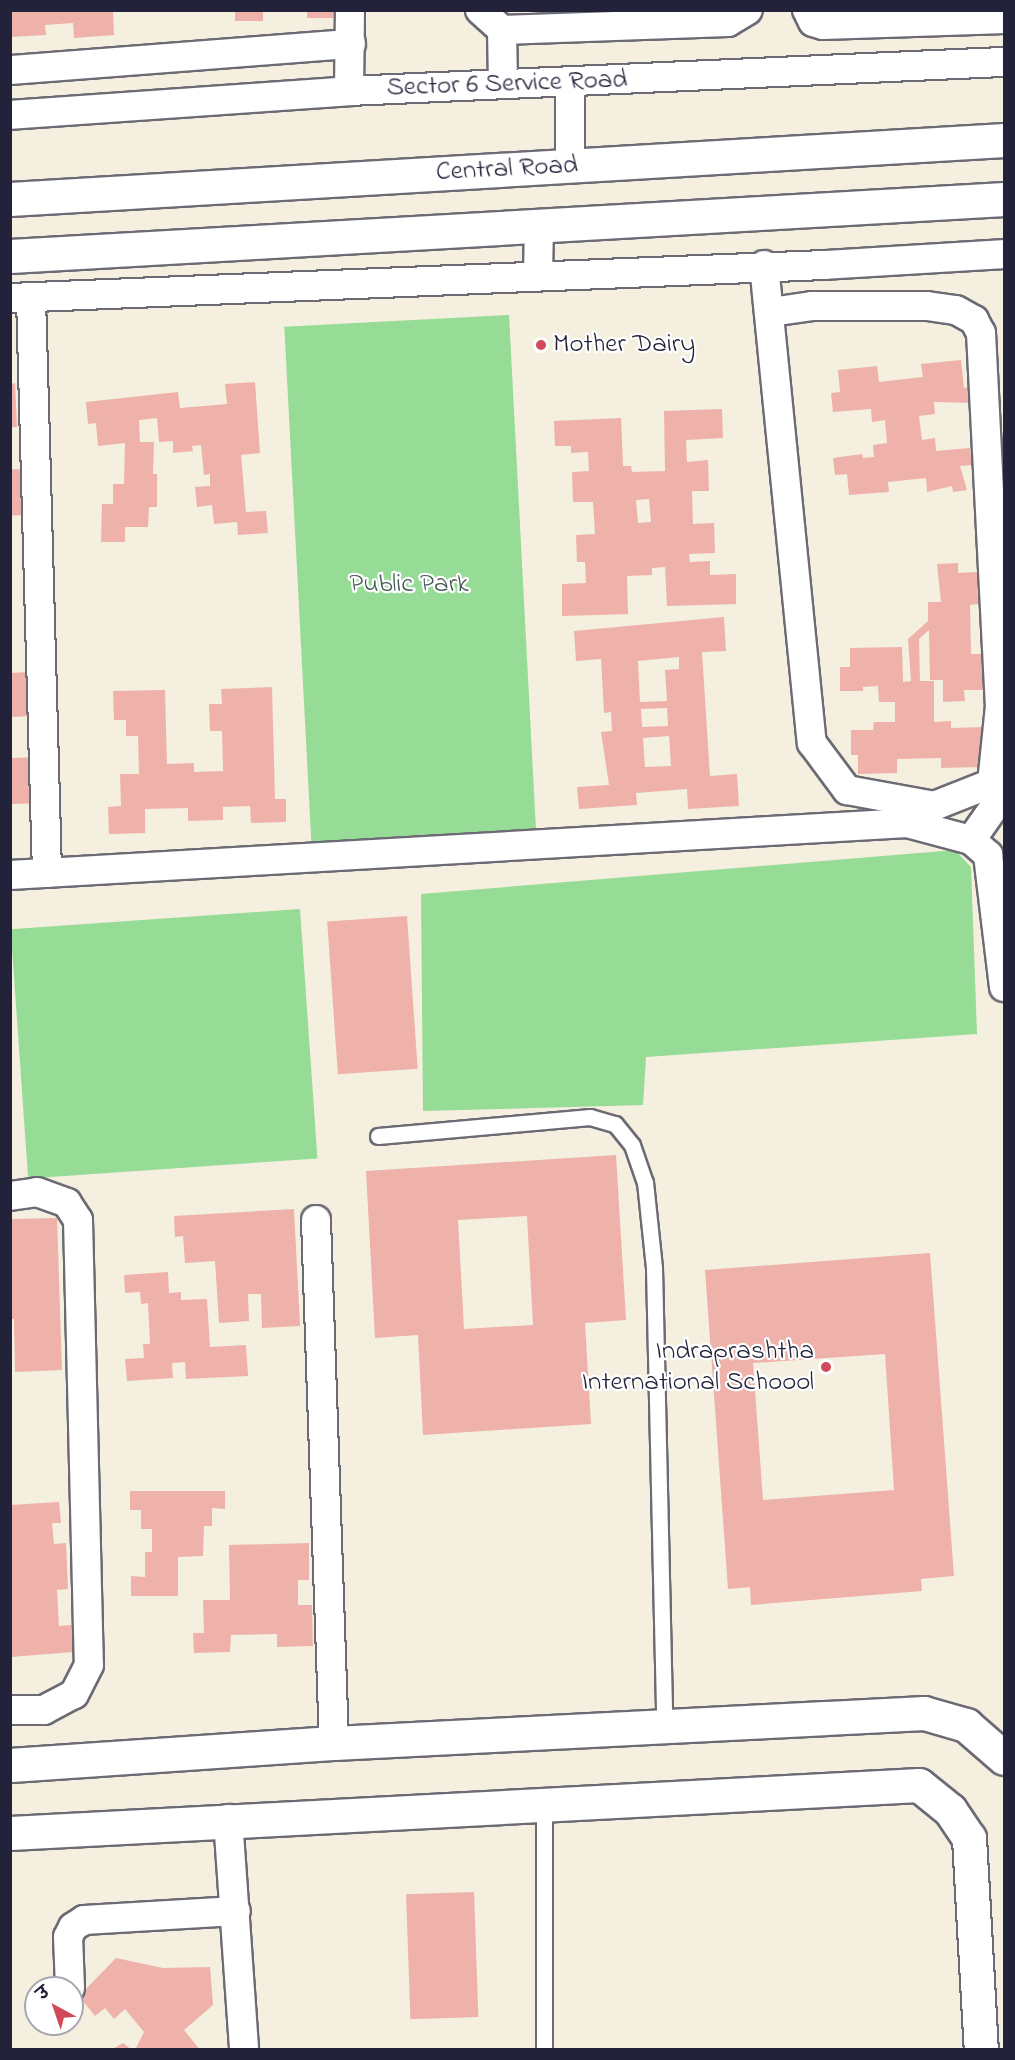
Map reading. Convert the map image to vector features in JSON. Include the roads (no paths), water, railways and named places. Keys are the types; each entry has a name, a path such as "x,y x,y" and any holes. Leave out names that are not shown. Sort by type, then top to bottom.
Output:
{"street":[{"path":"348,91 351,44 350,10"},
{"path":"480,10 502,30 728,22 748,10"},
{"path":"825,69 815,18 1005,18"},
{"path":"502,30 503,83"},
{"path":"10,70 351,44"},
{"name":"Sector 6 Service Road","path":"10,115 348,91 1005,62"},
{"path":"570,82 570,165"},
{"name":"Central Road","path":"10,199 1005,140"},
{"path":"10,256 1005,199"},
{"path":"538,276 539,226"},
{"path":"47,873 21,298 1005,254"},
{"path":"764,265 771,312 812,742 848,790 934,806 992,783"},
{"path":"771,312 812,306 927,306 956,310 974,320 981,333 1000,706 992,783 995,806 971,840"},
{"path":"10,875 907,823 971,840 988,855 1004,984"},
{"path":"10,1196 37,1192 47,1195 67,1203 78,1220 89,1665 74,1694 44,1710 10,1710"},
{"path":"316,1220 334,1743"},
{"path":"10,1765 334,1743 924,1713 966,1725 1002,1748"},
{"path":"10,1833 228,1819 919,1785 950,1810 969,1838 981,2049"},
{"path":"228,1819 244,2049"},
{"path":"70,1976 68,1937 72,1927 84,1920 236,1911"}],"lane":[{"path":"378,1136 590,1117 615,1124 632,1144 645,1182 654,1268 664,1726"},
{"path":"544,1803 544,2049"}],"place":[{"name":"Mother Dairy","path":"541,345"},
{"name":"Indraprashtha International Schoool","path":"826,1367"}],"park label":[{"name":"Public Park","path":"409,585"}]}
